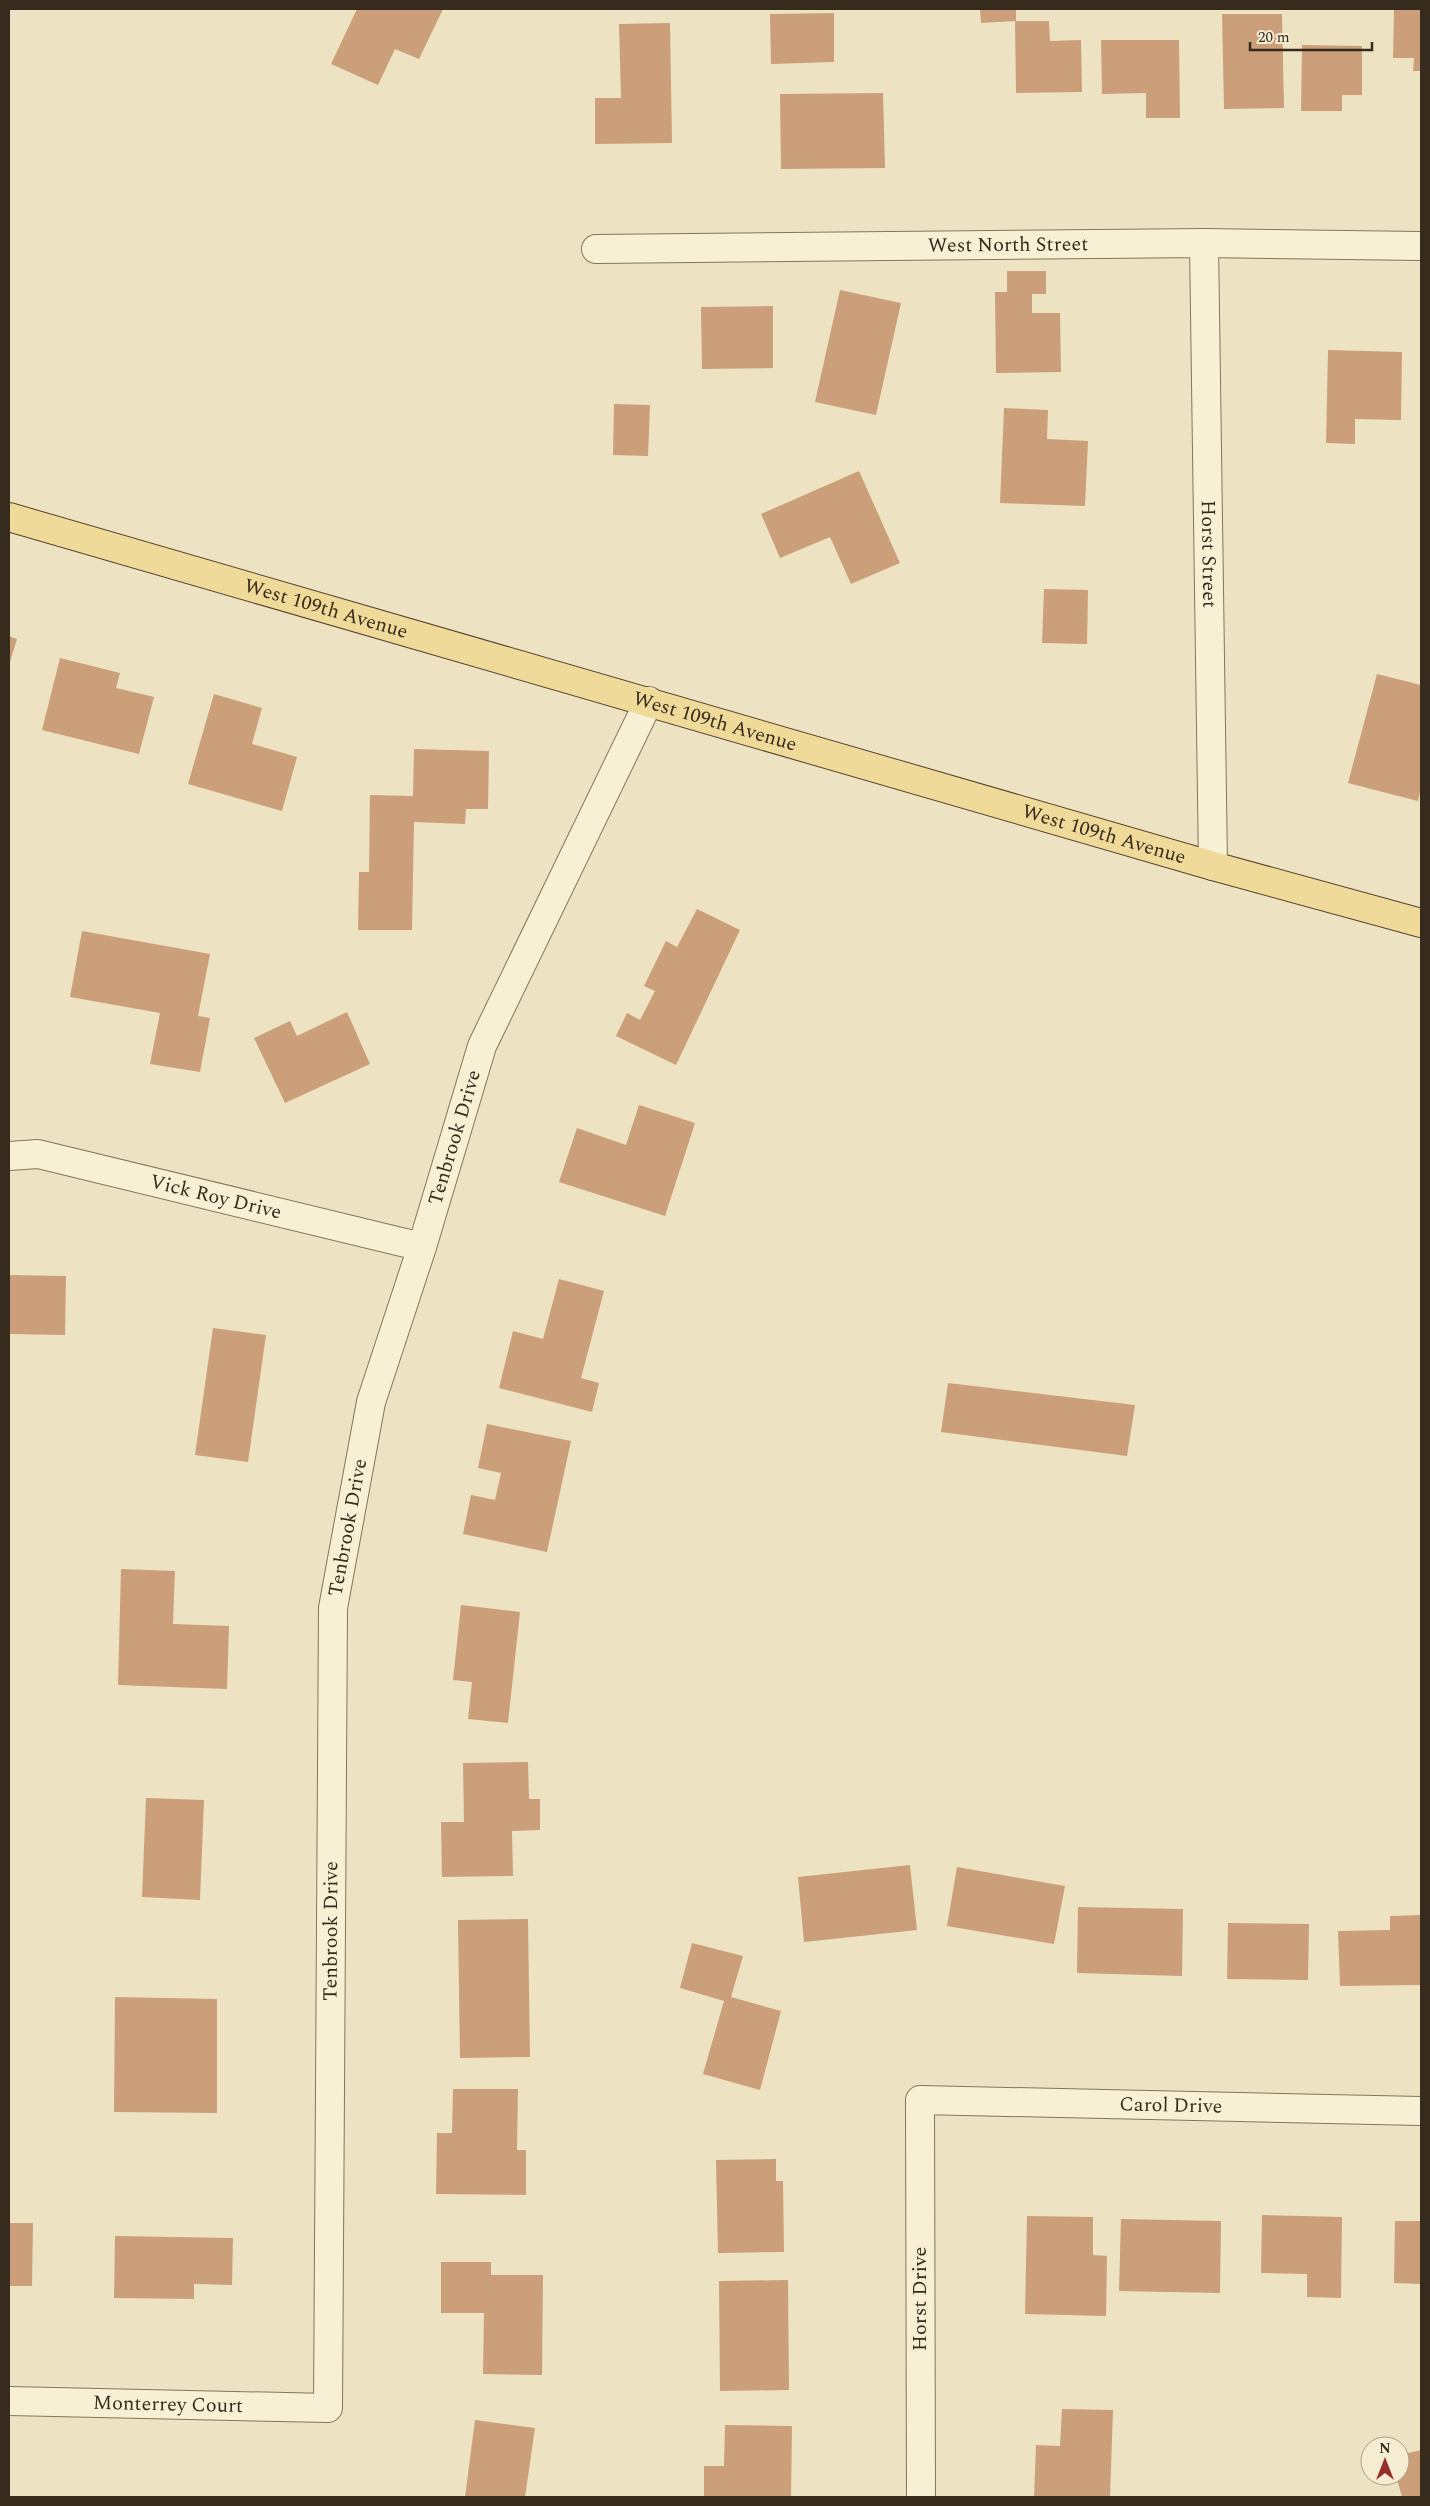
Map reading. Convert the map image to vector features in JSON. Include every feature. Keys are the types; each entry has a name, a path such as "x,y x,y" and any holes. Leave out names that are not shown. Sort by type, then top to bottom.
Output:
{"main road":[{"name":"West 109th Avenue","path":"9,517 1213,866 1421,923"}],"street":[{"name":"West North Street","path":"596,249 1204,243 1421,246"},
{"name":"Horst Street","path":"1204,243 1213,866"},
{"name":"Tenbrook Drive","path":"328,2408 327,2241 334,1608 371,1402 422,1247 482,1046 649,701"},
{"name":"Vick Roy Drive","path":"9,1156 38,1154 422,1247"},
{"name":"Carol Drive","path":"920,2100 1421,2111"},
{"name":"Horst Drive","path":"920,2100 921,2497"},
{"name":"Monterrey Court","path":"9,2401 328,2408"}],"building":[{"path":"357,9 443,9 419,59 395,49 378,85 331,64"},
{"path":"980,9 1016,9 1016,21 981,23"},
{"path":"1394,9 1421,9 1421,71 1413,71 1414,58 1393,58"},
{"path":"834,13 834,62 771,64 770,14"},
{"path":"1222,14 1282,14 1284,108 1224,109"},
{"path":"1015,21 1049,21 1050,41 1081,40 1082,92 1016,93"},
{"path":"670,23 672,143 595,144 595,98 621,98 619,24"},
{"path":"1101,40 1179,40 1180,118 1146,118 1146,93 1102,94"},
{"path":"1302,45 1362,46 1362,95 1342,95 1342,111 1301,111"},
{"path":"883,93 885,168 781,169 780,94"},
{"path":"1007,271 1046,271 1046,294 1032,294 1032,313 1060,313 1061,372 996,373 995,292 1007,292"},
{"path":"840,290 901,303 876,415 815,402"},
{"path":"773,306 773,368 702,369 701,307"},
{"path":"1328,350 1402,352 1401,420 1355,419 1355,444 1326,443"},
{"path":"614,404 650,405 648,456 613,455"},
{"path":"1004,408 1048,410 1047,439 1088,441 1085,506 1000,503"},
{"path":"859,471 900,563 851,584 830,537 780,558 761,514"},
{"path":"1044,589 1088,590 1087,644 1042,643"},
{"path":"9,636 17,639 9,665"},
{"path":"60,658 120,673 116,688 154,697 139,754 42,730"},
{"path":"1377,674 1421,685 1421,788 1418,801 1348,783"},
{"path":"214,694 262,708 252,744 297,757 282,811 188,784"},
{"path":"414,749 489,751 488,809 466,809 465,824 414,822 412,930 358,930 359,872 369,872 370,795 413,796"},
{"path":"697,909 740,930 676,1065 616,1036 627,1013 640,1020 655,991 644,986 666,941 677,947"},
{"path":"82,931 210,954 198,1016 210,1018 200,1072 150,1064 160,1013 70,997"},
{"path":"347,1012 370,1064 285,1103 254,1038 290,1021 297,1036"},
{"path":"639,1105 695,1123 665,1216 559,1182 577,1128 626,1145"},
{"path":"9,1275 66,1276 65,1335 9,1334"},
{"path":"559,1279 604,1291 581,1378 599,1383 592,1412 499,1388 513,1331 543,1339"},
{"path":"213,1328 266,1335 248,1462 195,1455"},
{"path":"948,1383 1135,1405 1127,1456 941,1432"},
{"path":"487,1424 571,1441 547,1552 463,1534 471,1495 495,1500 501,1473 478,1468"},
{"path":"121,1569 175,1571 173,1624 229,1626 227,1689 118,1685"},
{"path":"461,1605 520,1612 508,1723 468,1719 472,1682 453,1680"},
{"path":"528,1762 529,1799 540,1799 540,1830 512,1831 513,1876 442,1877 441,1822 464,1822 463,1763"},
{"path":"146,1798 204,1800 200,1900 142,1897"},
{"path":"910,1865 917,1930 804,1942 798,1877"},
{"path":"957,1867 1065,1886 1054,1944 947,1926"},
{"path":"1078,1907 1183,1909 1182,1976 1077,1973"},
{"path":"1421,1915 1421,1985 1340,1986 1338,1931 1390,1930 1390,1916"},
{"path":"528,1919 530,2057 460,2058 458,1920"},
{"path":"1228,1923 1309,1924 1308,1980 1227,1979"},
{"path":"692,1943 743,1956 731,1997 781,2011 760,2090 703,2074 724,2001 680,1988"},
{"path":"115,1997 217,1999 217,2113 114,2112"},
{"path":"453,2089 518,2089 517,2150 526,2150 526,2195 436,2194 437,2133 452,2133"},
{"path":"776,2159 776,2181 783,2181 784,2252 718,2253 716,2160"},
{"path":"1262,2215 1342,2217 1341,2298 1307,2297 1307,2274 1261,2273"},
{"path":"1027,2216 1093,2217 1093,2255 1107,2256 1106,2316 1025,2314"},
{"path":"1121,2219 1221,2221 1220,2293 1119,2291"},
{"path":"1395,2221 1421,2221 1421,2284 1394,2283"},
{"path":"9,2223 33,2223 32,2286 9,2286"},
{"path":"115,2236 233,2238 232,2285 194,2284 194,2299 114,2298"},
{"path":"441,2262 491,2262 491,2275 543,2275 542,2375 483,2374 484,2313 441,2313"},
{"path":"788,2280 789,2390 720,2391 719,2281"},
{"path":"1062,2409 1113,2410 1110,2497 1034,2497 1036,2445 1060,2446"},
{"path":"475,2420 535,2428 525,2497 465,2497"},
{"path":"725,2425 792,2426 791,2497 704,2497 704,2466 724,2466"},
{"path":"1421,2450 1421,2497 1402,2497 1399,2486 1410,2486 1410,2453"}]}
